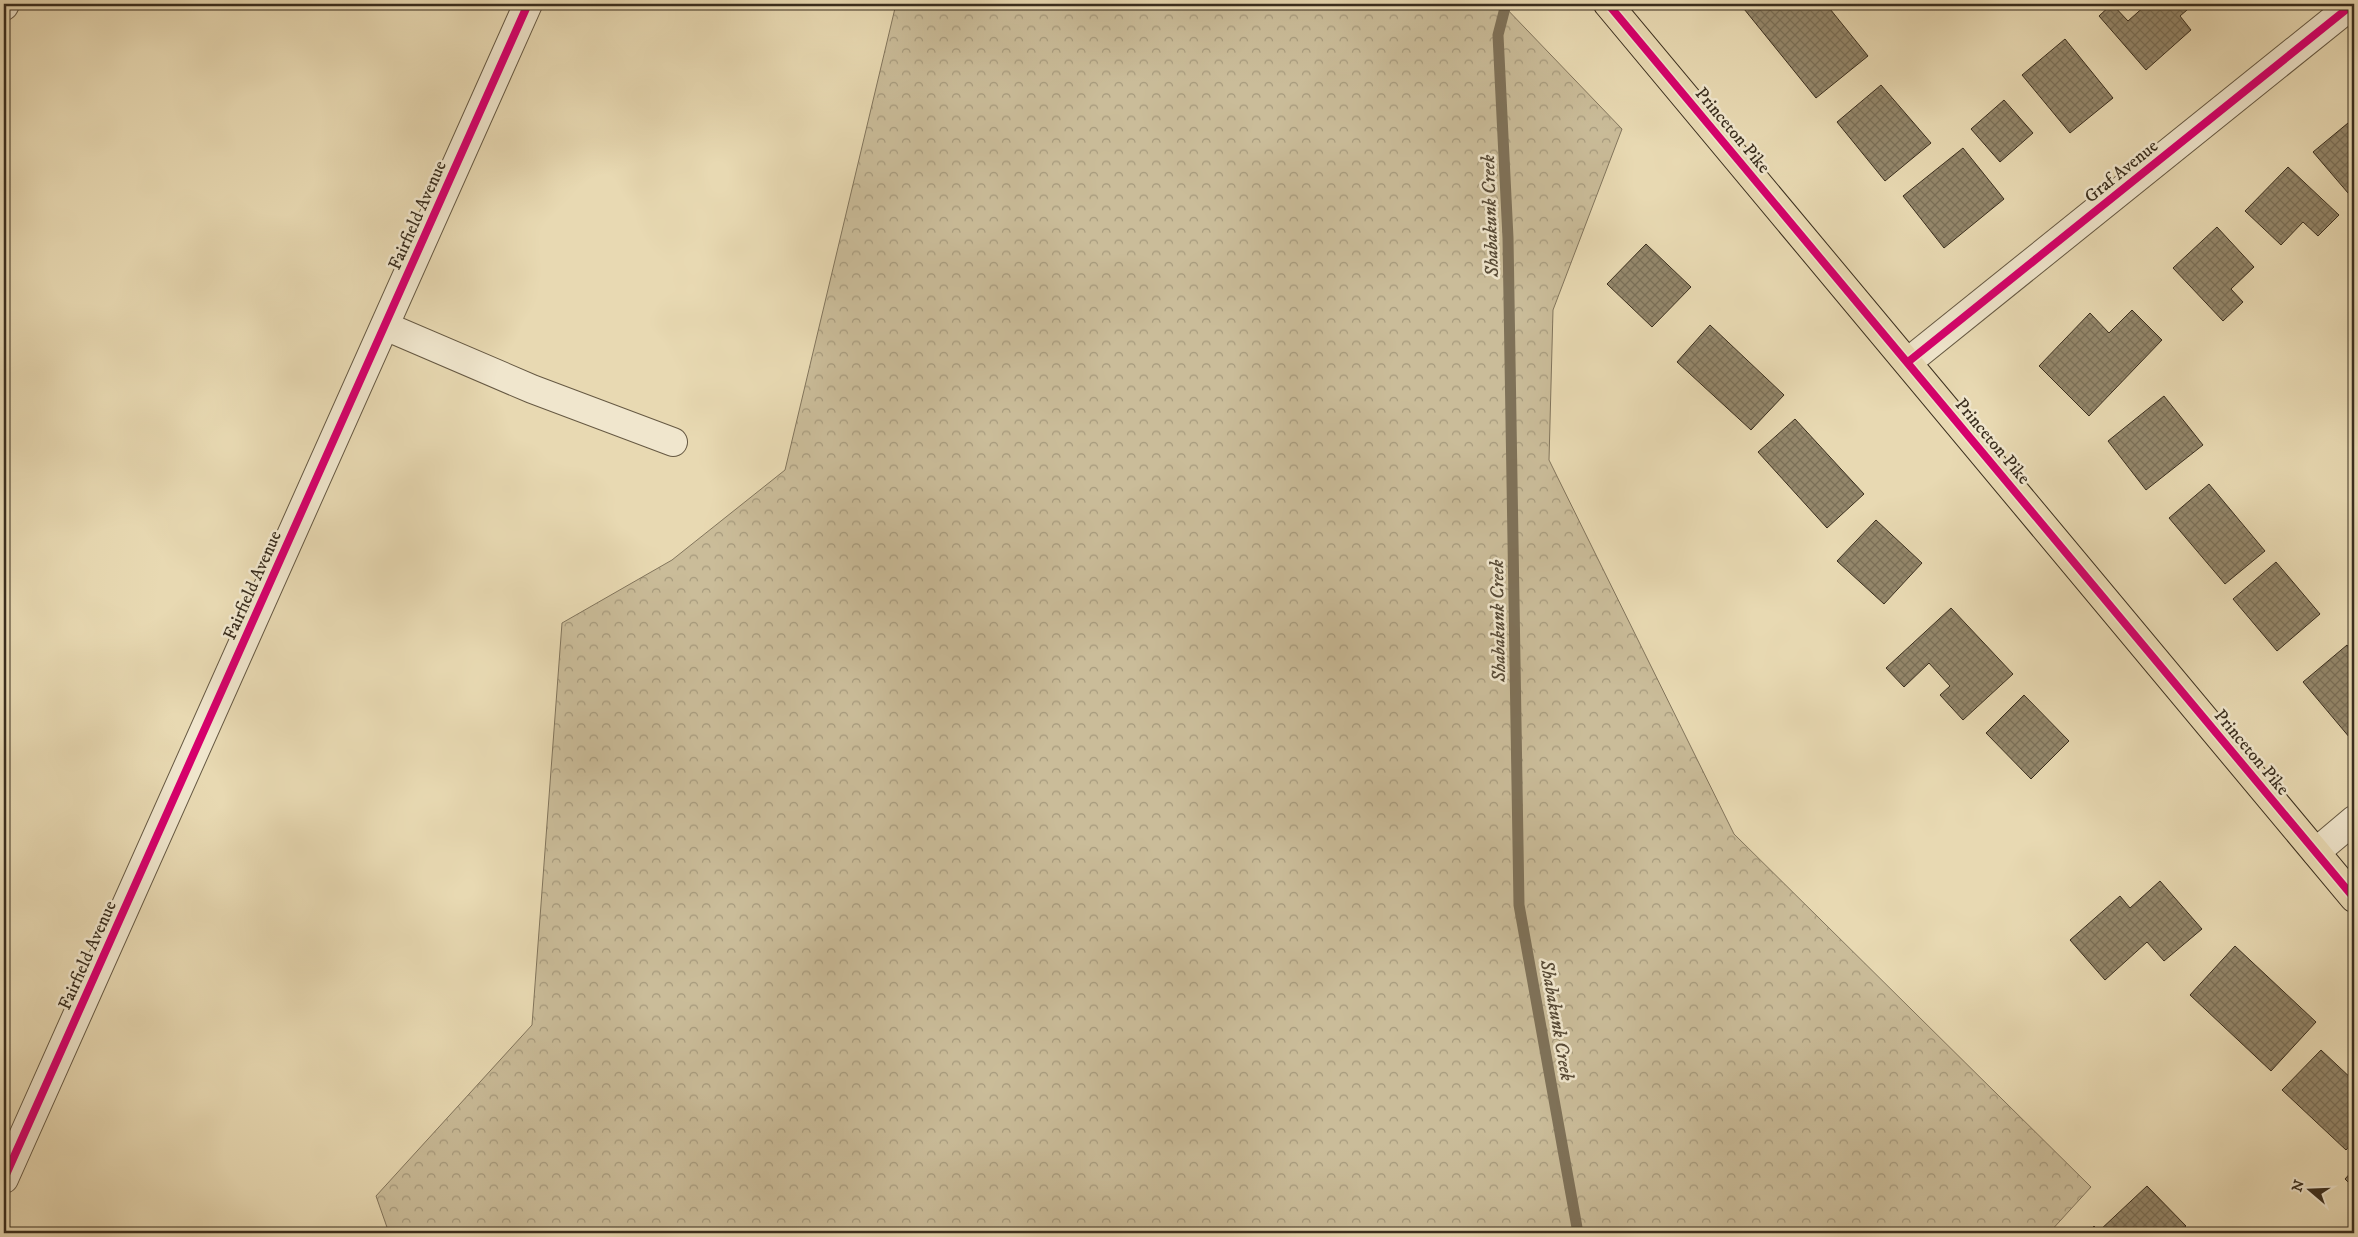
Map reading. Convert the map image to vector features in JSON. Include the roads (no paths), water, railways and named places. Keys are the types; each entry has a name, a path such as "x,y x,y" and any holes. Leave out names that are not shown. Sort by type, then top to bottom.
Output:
{"main road":[{"name":"Princeton Pike","path":"1608,4 2354,898"}],"street":[{"name":"Fairfield Avenue","path":"4,1179 528,4"},
{"name":"Graf Avenue","path":"1908,362 2353,4"},
{"path":"384,326 532,389 673,442"},
{"path":"2316,852 2354,820"}],"waterway":[{"name":"Shabakunk Creek","path":"1506,4 1498,35 1508,238 1519,905 1578,1233"}]}
